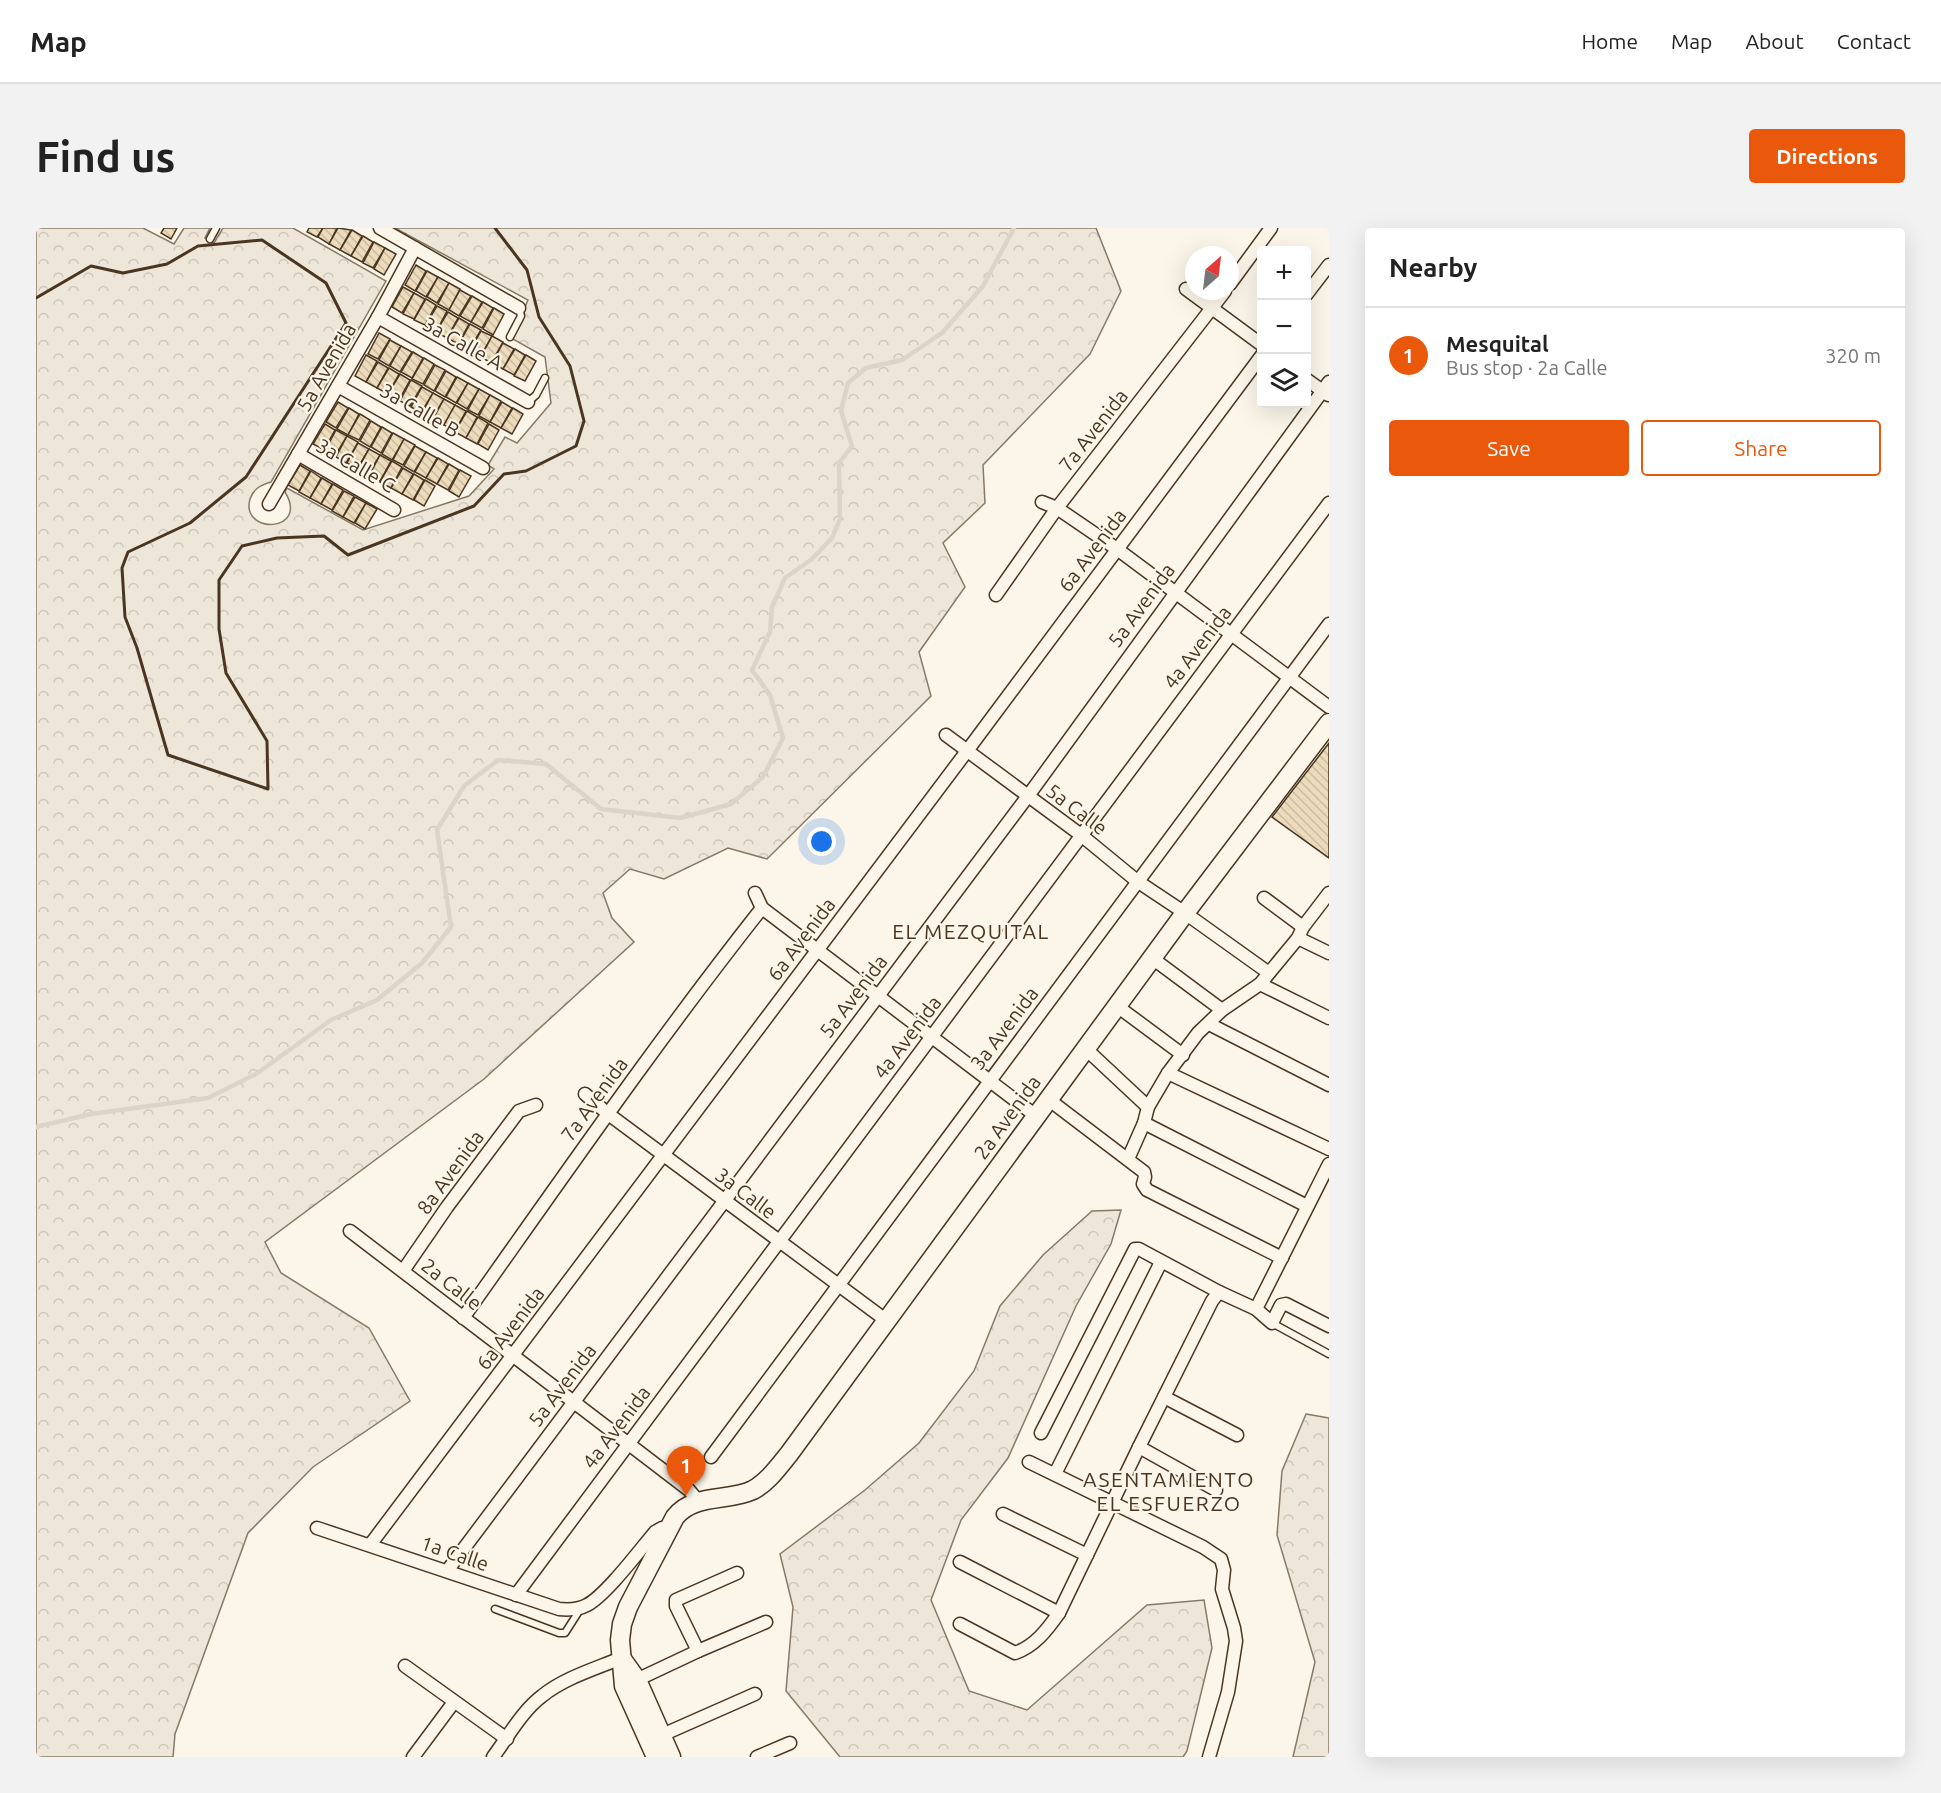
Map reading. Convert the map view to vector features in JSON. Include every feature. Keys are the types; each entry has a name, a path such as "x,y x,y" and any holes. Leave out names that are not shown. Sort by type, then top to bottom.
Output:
{"main road":[{"name":"2a Avenida","path":"699,1502 750,1491 766,1480 789,1454 1185,913 1329,723"},
{"path":"656,1757 621,1658 620,1640 624,1616 679,1512 699,1502"},
{"path":"631,1683 662,1735 671,1757"}],"street":[{"path":"380,228 519,308"},
{"path":"1239,272 1271,228"},
{"name":"5a Avenida","path":"269,504 378,317 415,248"},
{"path":"1311,288 1329,265"},
{"path":"1201,300 1257,341"},
{"name":"7a Avenida","path":"996,595 1057,508 1218,300"},
{"name":"3a Calle A","path":"378,317 528,402"},
{"name":"6a Avenida","path":"370,1545 968,751 1257,362"},
{"path":"1311,382 1327,390"},
{"name":"3a Calle B","path":"338,386 483,468"},
{"name":"5a Avenida","path":"447,1571 1028,796 1174,592 1327,390"},
{"name":"3a Calle C","path":"298,454 394,510"},
{"path":"1042,502 1057,508 1117,549 1329,707"},
{"name":"4a Avenida","path":"516,1595 1329,503"},
{"name":"3a Avenida","path":"711,1457 1329,624"},
{"name":"5a Calle","path":"946,735 1081,835 1137,881 1269,973"},
{"path":"1128,1159 1144,1123 1148,1107 1168,1073 1198,1033 1222,1010 1260,984 1329,892"},
{"path":"755,893 762,908 1036,1116"},
{"path":"1264,898 1301,932 1329,953"},
{"name":"7a Avenida","path":"463,1317 608,1113 762,908"},
{"path":"1152,958 1222,1010"},
{"path":"1260,984 1329,1018"},
{"path":"1117,1006 1183,1055"},
{"path":"1209,1024 1329,1084"},
{"path":"1086,1049 1148,1107"},
{"path":"1168,1073 1329,1149"},
{"name":"3a Calle","path":"585,1094 724,1201 887,1321"},
{"path":"1048,1099 1144,1172 1146,1177 1143,1184 1147,1190 1282,1258"},
{"name":"8a Avenida","path":"403,1271 447,1207 519,1111 536,1105"},
{"path":"1144,1123 1307,1206"},
{"path":"1256,1309 1307,1206 1328,1172"},
{"name":"2a Calle","path":"350,1232 689,1490 699,1502"},
{"path":"1041,1433 1135,1249 1256,1309 1272,1323 1281,1305 1286,1304 1329,1326"},
{"path":"1054,1474 1161,1262"},
{"path":"960,1624 1015,1653 1026,1649 1044,1634 1059,1613 1138,1447 1212,1300 1219,1292"},
{"path":"1164,1397 1237,1435"},
{"path":"1138,1447 1216,1490"},
{"path":"1029,1462 1203,1547 1221,1559 1224,1570 1222,1589 1236,1641 1228,1692 1209,1757"},
{"path":"1003,1514 1087,1555"},
{"name":"1a Calle","path":"317,1527 559,1609 581,1608"},
{"path":"581,1608 600,1594 658,1529 668,1529"},
{"path":"960,1562 1059,1613"},
{"path":"698,1651 676,1606 676,1600 737,1572"},
{"path":"631,1683 766,1622"},
{"path":"493,1757 542,1695 558,1685 621,1658"},
{"path":"405,1666 507,1739"},
{"path":"662,1735 755,1694"},
{"path":"413,1757 454,1701"},
{"path":"757,1757 790,1743"}],"lane":[{"path":"210,239 216,228"},
{"path":"510,337 521,316 519,308"},
{"path":"528,402 536,395 545,378"},
{"path":"1272,1323 1329,1354"},
{"path":"495,1609 559,1633 565,1633 581,1608"}],"green space":[{"path":"36,228 143,228 174,244 184,228 210,228 205,238 214,243 223,228 293,228 386,281 271,482 258,488 250,499 250,511 255,519 263,523 282,522 289,515 290,506 285,492 287,488 363,530 469,496 494,469 488,465 505,437 517,443 551,403 545,357 511,338 528,300 395,228 1096,228 1121,291 1090,354 983,465 985,503 943,543 965,587 919,652 931,696 767,859 728,848 664,879 630,869 603,893 612,918 634,942 484,1079 265,1242 281,1273 369,1328 410,1401 313,1467 248,1533 175,1734 173,1757 36,1757"},
{"path":"1121,1210 1111,1244 1076,1306 1008,1458 961,1520 931,1600 969,1691 1027,1710 1147,1605 1204,1600 1212,1648 1187,1751 1183,1757 840,1757 786,1691 793,1607 780,1554 865,1490 919,1443 974,1371 1000,1306 1043,1255 1092,1211"},
{"path":"1306,1414 1329,1418 1329,1757 1293,1757 1315,1662 1277,1535 1282,1471"}],"building":[{"path":"164,228 177,228 171,239 161,233"},
{"path":"309,228 323,228 317,237 307,232"},
{"path":"323,228 337,228 329,244 318,237"},
{"path":"338,228 351,230 340,250 329,244"},
{"path":"352,230 362,236 351,256 340,250"},
{"path":"363,236 373,242 362,262 351,256"},
{"path":"374,242 385,248 373,268 363,263"},
{"path":"385,248 396,254 384,275 374,269"},
{"path":"416,265 426,271 415,291 405,285"},
{"path":"427,271 438,277 426,297 416,291"},
{"path":"438,277 449,283 437,303 427,297"},
{"path":"449,283 460,289 449,310 438,304"},
{"path":"403,287 414,293 402,313 392,307"},
{"path":"460,290 471,296 459,316 449,310"},
{"path":"414,293 425,299 414,319 403,314"},
{"path":"472,296 482,302 471,322 460,316"},
{"path":"426,299 436,305 425,325 414,320"},
{"path":"483,302 493,308 482,328 471,322"},
{"path":"437,306 447,311 436,332 425,326"},
{"path":"494,308 504,314 493,335 483,329"},
{"path":"448,312 458,318 447,338 436,332"},
{"path":"459,318 469,324 458,344 447,338"},
{"path":"470,324 481,330 469,350 459,344"},
{"path":"481,331 492,336 480,357 470,351"},
{"path":"379,333 390,339 378,359 368,354"},
{"path":"492,336 503,342 491,363 481,357"},
{"path":"390,340 401,346 389,366 379,360"},
{"path":"503,343 514,349 503,369 492,363"},
{"path":"401,346 412,352 400,372 390,366"},
{"path":"515,349 525,355 514,375 503,369"},
{"path":"413,352 423,358 412,378 401,372"},
{"path":"366,355 377,361 366,382 355,376"},
{"path":"526,355 536,361 525,381 514,376"},
{"path":"424,358 434,364 423,384 412,379"},
{"path":"378,362 388,368 377,388 366,382"},
{"path":"435,365 445,370 434,391 424,385"},
{"path":"389,368 399,374 388,394 377,388"},
{"path":"446,371 456,377 445,397 435,391"},
{"path":"400,374 410,380 399,400 388,394"},
{"path":"457,377 468,383 456,403 446,397"},
{"path":"411,380 422,386 410,406 400,401"},
{"path":"468,383 479,389 467,409 457,403"},
{"path":"422,387 433,393 421,413 411,407"},
{"path":"479,389 490,395 478,415 468,410"},
{"path":"433,393 444,399 432,419 422,413"},
{"path":"490,395 501,401 490,422 479,416"},
{"path":"444,399 455,405 444,425 433,419"},
{"path":"338,402 348,408 336,428 326,422"},
{"path":"502,402 512,408 501,428 490,422"},
{"path":"455,405 466,411 455,431 444,425"},
{"path":"349,408 359,414 348,435 337,429"},
{"path":"513,408 523,414 512,434 501,428"},
{"path":"467,411 477,417 466,438 455,432"},
{"path":"360,414 370,420 359,440 348,435"},
{"path":"478,417 488,423 477,444 466,438"},
{"path":"371,421 381,427 370,447 360,441"},
{"path":"325,424 335,430 324,450 313,444"},
{"path":"489,424 499,430 488,450 478,444"},
{"path":"382,427 392,433 381,453 371,447"},
{"path":"336,430 347,436 335,456 325,451"},
{"path":"393,433 404,439 392,460 382,454"},
{"path":"347,436 358,442 346,463 336,457"},
{"path":"404,439 415,445 403,465 393,460"},
{"path":"358,443 369,449 357,469 347,463"},
{"path":"415,446 426,452 414,472 404,466"},
{"path":"369,449 380,455 368,475 358,469"},
{"path":"426,452 437,458 426,478 415,472"},
{"path":"380,455 391,461 380,481 369,476"},
{"path":"438,458 448,464 437,484 426,478"},
{"path":"392,461 402,467 391,488 380,482"},
{"path":"449,464 459,470 448,490 437,484"},
{"path":"300,465 310,471 299,491 288,485"},
{"path":"403,468 413,474 402,494 391,488"},
{"path":"460,470 471,476 459,497 449,491"},
{"path":"311,471 321,478 310,498 299,492"},
{"path":"414,474 424,480 413,500 402,494"},
{"path":"322,478 332,484 321,504 310,498"},
{"path":"425,480 435,486 424,506 414,500"},
{"path":"333,484 343,490 332,510 321,504"},
{"path":"344,491 354,496 343,517 332,511"},
{"path":"355,497 366,503 354,523 343,517"},
{"path":"366,503 377,509 365,529 355,523"},
{"path":"1329,743 1329,858 1272,817"}],"waterway":[{"path":"36,1127 91,1114 208,1098 256,1074 331,1020 377,1000 422,963 451,927 437,830 464,786 498,760 546,764 601,809 681,818 731,804 763,777 783,738 770,695 752,670 770,632 772,607 785,578 812,559 832,538 840,519 839,463 852,446 841,411 848,383 866,368 902,360 942,333 983,286 1014,228"}],"wall":[{"path":"36,298 91,266 123,273 167,264 198,246 262,240 326,283 346,323 246,477 190,523 128,552 122,568 125,617 137,648 168,755 268,789 267,741 226,673 219,629 219,580 242,546 277,538 324,536 348,555 474,506 504,474 526,471 576,446 584,421 570,366 539,317 527,270 495,228"}],"place":[{"name":"Mesquital","path":"686,1496"}],"district":[{"name":"EL MEZQUITAL","path":"971,931"},
{"name":"ASENTAMIENTO EL ESFUERZO","path":"1169,1491"}]}
